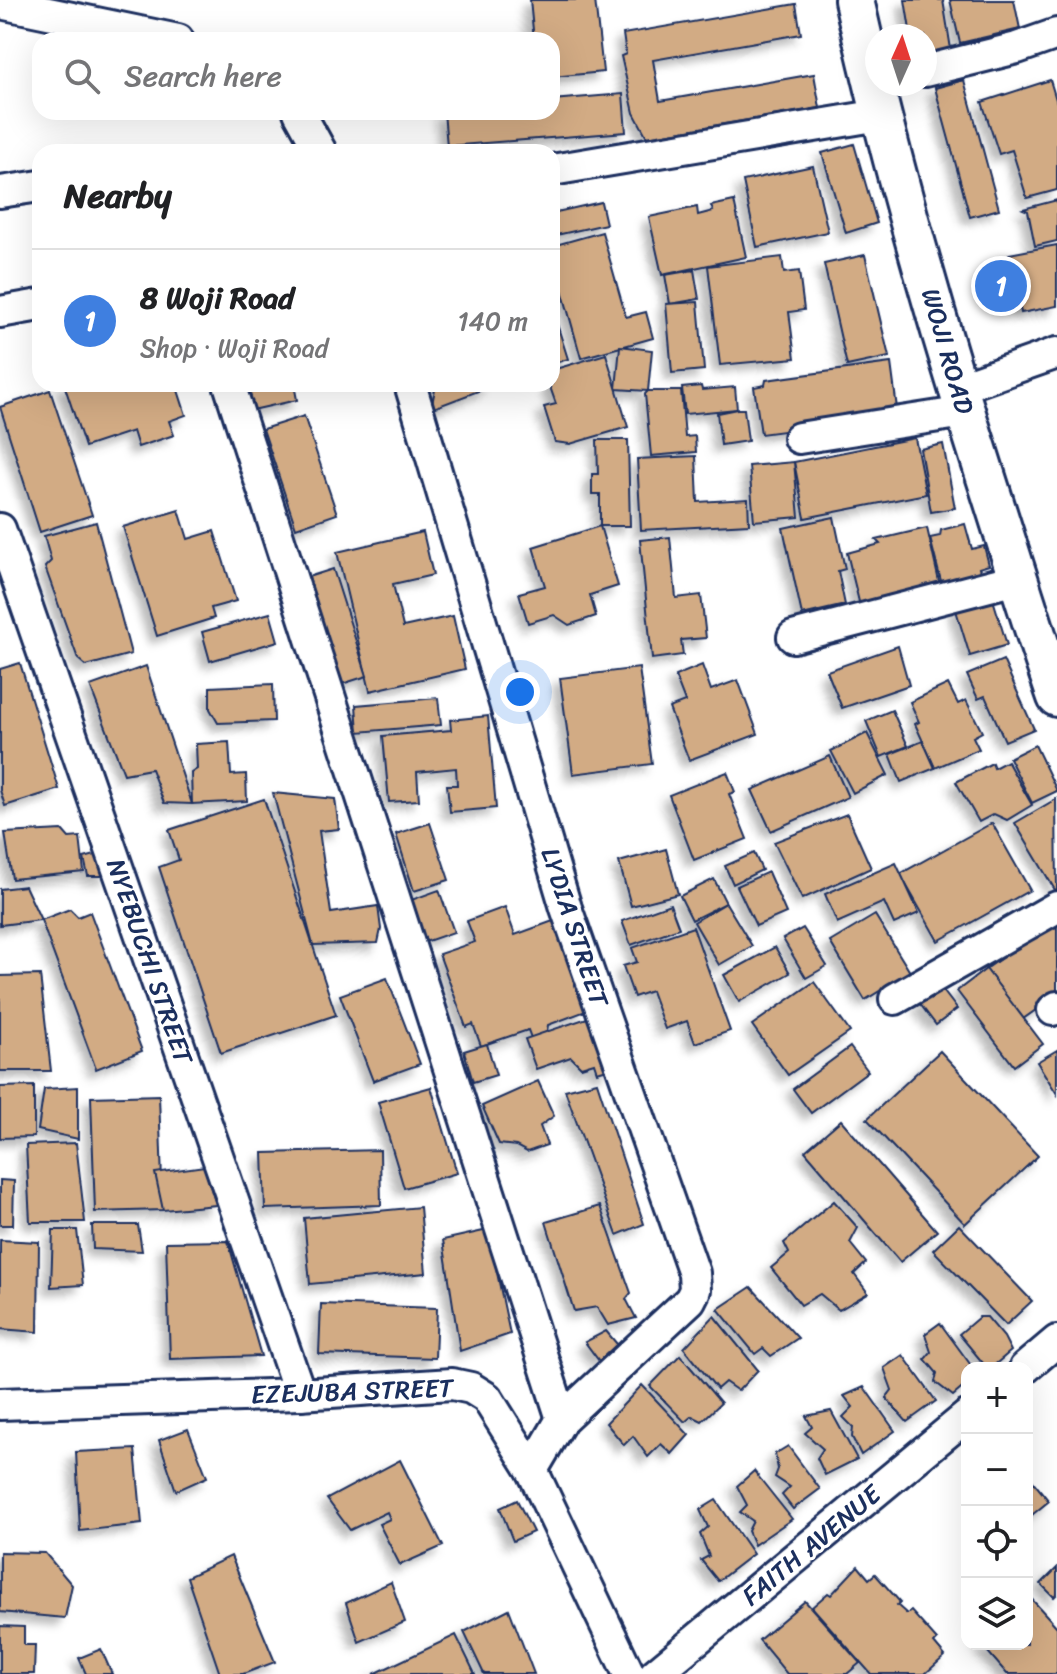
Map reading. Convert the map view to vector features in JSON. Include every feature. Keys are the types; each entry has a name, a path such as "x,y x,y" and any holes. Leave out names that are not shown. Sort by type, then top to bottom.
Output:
{"main road":[{"name":"WOJI ROAD","path":"854,0 865,45"},
{"name":"WOJI ROAD","path":"878,96 961,400 1016,579 1057,697"}],"street":[{"path":"0,3 140,32"},
{"path":"937,68 1017,48 1057,34"},
{"path":"560,168 868,96"},
{"path":"305,120 316,144"},
{"path":"0,192 32,187"},
{"path":"0,312 32,306"},
{"path":"799,438 961,400 1057,353"},
{"path":"232,392 562,1419"},
{"name":"LYDIA STREET","path":"412,392 566,908 694,1273 695,1290 690,1300 562,1419 532,1470"},
{"name":"NYEBUCHI STREET","path":"0,529 300,1394"},
{"path":"793,637 1016,579"},
{"path":"895,999 1057,907"},
{"path":"1032,1362 1057,1341"},
{"name":"EZEJUBA STREET","path":"0,1404 300,1394 452,1384 471,1388 487,1398 532,1470 629,1674"},
{"name":"FAITH AVENUE","path":"655,1674 961,1421"}],"building":[{"path":"530,0 595,0 603,72 560,76 560,32 533,32"},
{"path":"905,0 943,0 951,49 937,52 937,24 909,24"},
{"path":"950,0 1014,0 1020,29 960,43"},
{"path":"796,4 801,34 653,60 660,101 814,74 820,108 647,137 634,113 621,56 626,54 623,34"},
{"path":"964,80 999,209 970,217 937,87"},
{"path":"1050,80 1057,103 1057,190 1027,198 1012,150 999,154 982,102"},
{"path":"623,94 626,132 447,144 445,120 560,120 560,99"},
{"path":"854,144 877,223 846,233 822,153"},
{"path":"813,166 828,232 757,247 743,181"},
{"path":"1057,200 1057,241 1035,246 1028,211 1023,209"},
{"path":"734,201 746,257 662,275 649,217 697,207 698,215 713,211 711,206"},
{"path":"601,202 606,224 560,234 560,211"},
{"path":"602,232 626,317 646,312 653,338 581,358 560,283 560,244"},
{"path":"1057,245 1057,306 1021,313 1009,254"},
{"path":"865,255 889,357 847,366 824,264"},
{"path":"782,257 784,273 799,271 804,310 789,312 795,358 720,365 708,266"},
{"path":"694,270 699,299 670,304 665,275"},
{"path":"698,302 704,370 672,373 666,304"},
{"path":"560,334 568,359 560,362"},
{"path":"620,346 652,350 648,391 616,389"},
{"path":"606,354 628,427 570,444 555,442 544,407 556,404 552,392 560,392 560,368"},
{"path":"891,363 898,416 761,434 754,387 765,385 766,380"},
{"path":"701,386 702,390 735,387 737,409 685,414 682,388"},
{"path":"648,391 681,391 685,437 695,436 696,452 651,456 645,394"},
{"path":"51,392 92,515 40,532 0,407"},
{"path":"67,392 179,392 186,415 169,421 174,435 138,447 133,431 85,447"},
{"path":"244,392 296,392 297,400 248,411"},
{"path":"434,392 476,392 431,409"},
{"path":"744,409 748,441 721,445 717,413"},
{"path":"304,416 337,514 296,528 263,429"},
{"path":"915,438 926,494 805,518 794,462"},
{"path":"597,440 628,440 630,526 600,526 600,494 592,494 592,474 598,474"},
{"path":"943,444 955,508 931,512 920,449"},
{"path":"696,456 698,502 748,499 749,524 641,530 637,459"},
{"path":"794,462 799,517 754,521 749,466"},
{"path":"179,510 188,539 214,531 236,601 211,608 214,618 157,636 123,527"},
{"path":"834,517 845,569 838,571 845,605 802,615 783,528"},
{"path":"96,522 131,654 86,666 78,659 45,567 51,561 44,536"},
{"path":"965,524 972,549 984,546 989,565 979,568 982,579 943,589 930,538 940,536 941,530"},
{"path":"600,526 618,586 590,595 596,616 569,625 554,615 528,623 519,593 545,586 533,547"},
{"path":"927,528 940,586 860,606 847,553 880,544 876,540"},
{"path":"423,532 433,575 393,584 403,627 453,616 465,669 370,691 337,552"},
{"path":"670,537 676,598 701,595 706,638 681,640 683,655 652,659 640,540"},
{"path":"333,569 367,676 342,684 308,577"},
{"path":"992,596 1007,645 970,656 955,607"},
{"path":"270,613 278,641 210,661 202,632"},
{"path":"898,646 909,685 842,708 827,671"},
{"path":"1003,660 1034,729 1005,741 985,696 978,699 967,675"},
{"path":"20,663 59,789 5,806 0,790 0,669"},
{"path":"702,665 711,690 738,680 758,734 689,760 669,708 685,702 675,676"},
{"path":"146,666 192,804 164,803 151,769 124,774 90,686"},
{"path":"639,668 652,764 573,774 560,678"},
{"path":"273,684 274,721 218,723 210,709 210,687"},
{"path":"948,684 958,704 966,700 982,732 973,737 979,749 935,768 915,724 919,722 910,702"},
{"path":"438,698 441,725 358,732 356,705"},
{"path":"892,710 908,746 881,757 866,721"},
{"path":"488,716 496,808 450,812 447,785 457,785 456,768 417,772 419,800 389,802 383,736 451,730 450,720"},
{"path":"867,733 888,775 853,793 831,751"},
{"path":"923,741 935,768 901,782 890,754"},
{"path":"229,742 231,775 246,774 247,801 192,804 191,773 197,769 196,744"},
{"path":"1035,745 1057,791 1032,803 1009,758"},
{"path":"830,756 848,797 771,831 752,790"},
{"path":"1007,761 1032,805 1007,820 994,814 979,822 956,782 992,763 994,768"},
{"path":"727,772 735,792 729,794 747,839 694,860 669,795"},
{"path":"273,793 335,799 339,829 319,831 331,913 378,906 381,929 378,943 313,945"},
{"path":"264,799 336,1015 221,1053 159,867 179,860 169,830"},
{"path":"1056,799 1057,889 1055,890 1015,823"},
{"path":"847,814 871,868 802,899 774,842"},
{"path":"430,823 449,880 414,891 396,834"},
{"path":"992,823 1030,890 938,941 900,874"},
{"path":"62,830 69,838 80,837 84,872 12,879 5,833"},
{"path":"666,849 678,894 631,906 619,862"},
{"path":"103,853 108,876 88,876 84,858"},
{"path":"754,853 762,870 733,884 725,866"},
{"path":"896,863 919,913 894,924 884,902 837,923 825,894"},
{"path":"768,872 786,913 756,926 737,886"},
{"path":"714,879 726,903 692,920 680,896"},
{"path":"25,886 41,920 0,925 0,889"},
{"path":"439,890 454,932 425,942 411,900"},
{"path":"726,903 752,946 719,965 694,922"},
{"path":"670,904 679,928 631,945 622,921"},
{"path":"505,907 515,935 553,921 586,1011 548,1025 547,1032 531,1038 528,1030 481,1046 473,1024 466,1027 439,954 475,942 467,921"},
{"path":"70,909 78,917 90,912 142,1051 96,1069 41,920"},
{"path":"875,915 910,972 865,1000 830,942"},
{"path":"1057,919 1057,995 1023,1019 986,969"},
{"path":"693,927 730,1031 695,1043 687,1021 665,1029 651,991 634,997 623,966 637,962 632,948"},
{"path":"803,928 827,966 806,978 783,939"},
{"path":"775,947 790,973 739,1002 724,975"},
{"path":"986,969 1043,1044 1014,1066 957,991"},
{"path":"40,975 51,1071 0,1071 0,976"},
{"path":"387,978 420,1064 373,1081 340,995"},
{"path":"814,982 850,1032 788,1075 752,1025"},
{"path":"941,988 957,1009 936,1025 920,1004"},
{"path":"593,1016 611,1068 597,1072 594,1063 581,1067 571,1057 536,1069 525,1039"},
{"path":"487,1044 496,1075 473,1082 464,1051"},
{"path":"850,1047 868,1071 811,1113 793,1089"},
{"path":"1057,1050 1057,1094 1037,1062"},
{"path":"940,1051 1038,1156 965,1224 867,1119"},
{"path":"538,1081 554,1116 540,1126 547,1145 527,1152 516,1146 499,1144 482,1106"},
{"path":"597,1082 644,1224 617,1235 565,1090"},
{"path":"34,1086 34,1137 0,1138 0,1087"},
{"path":"78,1087 78,1139 38,1130 44,1089"},
{"path":"431,1087 457,1173 404,1188 378,1102"},
{"path":"159,1095 163,1210 95,1212 91,1097"},
{"path":"841,1120 937,1231 900,1262 805,1151"},
{"path":"76,1143 85,1222 30,1222 26,1145"},
{"path":"380,1150 381,1205 265,1209 263,1153"},
{"path":"204,1166 216,1205 163,1210 155,1173"},
{"path":"0,1180 14,1181 13,1225 0,1225"},
{"path":"834,1201 858,1228 850,1243 866,1263 854,1274 868,1293 839,1310 820,1294 801,1305 771,1268 789,1253 784,1243"},
{"path":"600,1206 631,1293 626,1299 636,1318 608,1325 597,1307 574,1311 546,1222"},
{"path":"420,1207 426,1273 310,1284 304,1218"},
{"path":"92,1225 138,1225 142,1251 93,1249"},
{"path":"959,1225 1032,1301 1006,1325 933,1250"},
{"path":"53,1230 77,1230 83,1285 51,1287"},
{"path":"488,1230 510,1334 460,1351 443,1240"},
{"path":"0,1240 39,1242 38,1332 0,1329"},
{"path":"228,1241 261,1356 170,1359 166,1242"},
{"path":"751,1287 798,1338 771,1356 763,1348 755,1354 718,1309"},
{"path":"321,1304 437,1308 435,1358 319,1354"},
{"path":"714,1316 758,1370 738,1391 725,1382 717,1389 684,1348"},
{"path":"979,1317 987,1317 1011,1351 998,1362 982,1362 959,1334"},
{"path":"940,1323 969,1362 961,1362 961,1389 953,1396 935,1382 937,1373 925,1359 931,1352 925,1334"},
{"path":"606,1331 617,1344 599,1361 585,1342"},
{"path":"680,1355 721,1403 702,1421 692,1416 685,1422 650,1386"},
{"path":"903,1355 936,1401 907,1422 886,1398 892,1390 884,1368"},
{"path":"642,1385 689,1435 672,1454 661,1444 648,1457 633,1436 624,1445 606,1423"},
{"path":"864,1387 895,1431 861,1455 852,1437 853,1427 843,1417 853,1407 844,1396"},
{"path":"831,1411 857,1459 825,1475 817,1458 823,1449 805,1433 812,1427 806,1416"},
{"path":"188,1429 207,1477 176,1491 159,1440"},
{"path":"788,1446 820,1489 793,1509 782,1495 790,1487 775,1477 778,1469 775,1454"},
{"path":"135,1449 142,1524 80,1531 76,1452"},
{"path":"400,1460 443,1546 400,1565 379,1524 390,1519 387,1512 350,1530 327,1499"},
{"path":"754,1471 792,1519 754,1545 748,1531 753,1521 740,1512 747,1505 737,1486"},
{"path":"1033,1481 1049,1501 1033,1514"},
{"path":"517,1500 533,1532 513,1541 500,1508"},
{"path":"716,1500 753,1554 718,1581 701,1560 709,1556 700,1534 708,1527 700,1510"},
{"path":"0,1552 45,1553 72,1585 65,1618 0,1612"},
{"path":"231,1556 275,1662 243,1674 220,1674 187,1577"},
{"path":"858,1566 869,1579 875,1574 900,1602 897,1605 907,1614 911,1611 937,1640 934,1643 945,1656 925,1674 871,1674 812,1607 828,1593 831,1595"},
{"path":"1057,1568 1057,1594 1054,1597 1041,1584"},
{"path":"391,1582 405,1622 359,1642 346,1603"},
{"path":"805,1601 860,1663 847,1674 787,1674 759,1640"},
{"path":"1033,1601 1057,1627 1057,1674 1007,1674 986,1650 1033,1650"},
{"path":"509,1609 534,1674 484,1674 464,1632"},
{"path":"0,1626 24,1627 24,1645 35,1645 34,1674 0,1674"},
{"path":"456,1635 475,1674 374,1674"},
{"path":"101,1649 112,1674 86,1674 79,1658"}],"place":[{"name":"8 Woji Road","path":"1001,286"}]}
